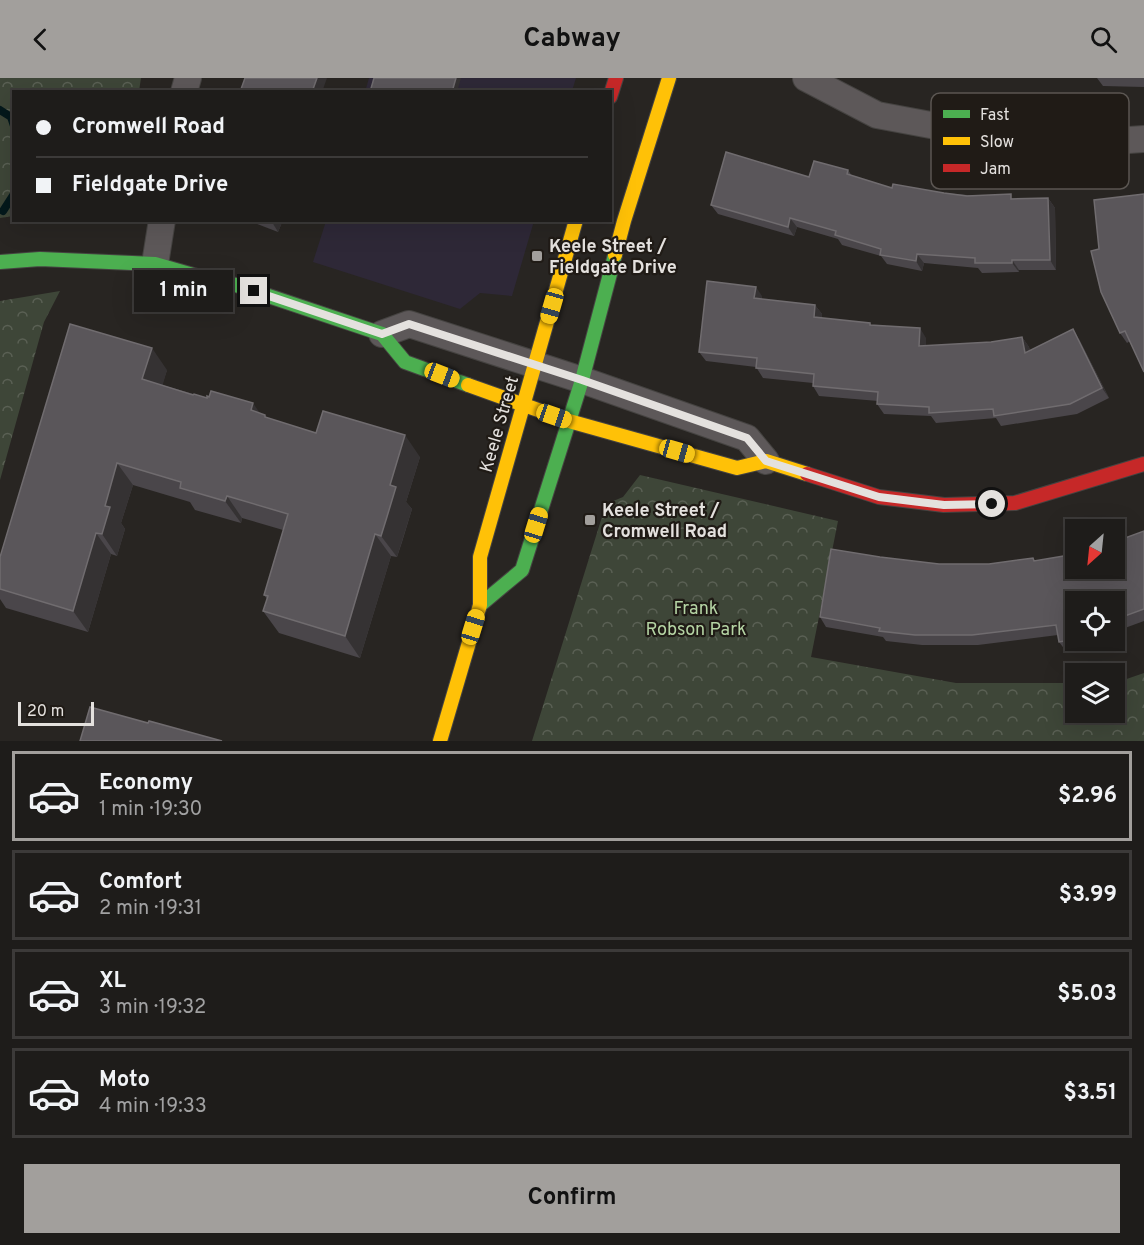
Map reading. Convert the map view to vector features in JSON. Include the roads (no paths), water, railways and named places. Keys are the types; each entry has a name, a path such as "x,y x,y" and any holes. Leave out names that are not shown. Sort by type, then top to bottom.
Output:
{"street":[{"path":"480,605 522,570 582,380 624,221 669,78"},
{"path":"806,78 877,115 931,125"},
{"path":"1129,140 1144,139"},
{"path":"155,264 162,222"},
{"name":"Keele Street","path":"440,741 480,605 480,557 575,222"},
{"path":"0,262 40,259 155,264 236,285 382,334 405,362 523,406 737,468 766,461 879,497 944,505 1015,503 1144,464"},
{"path":"382,334 409,324 535,364 747,438 766,461"}],"waterway":[{"path":"0,110 12,120"},
{"path":"3,211 12,197"}],"place":[{"name":"Keele Street / Fieldgate Drive","path":"537,256"},
{"name":"Keele Street / Cromwell Road","path":"590,520"}],"park label":[{"name":"Frank Robson Park","path":"696,618"}]}
